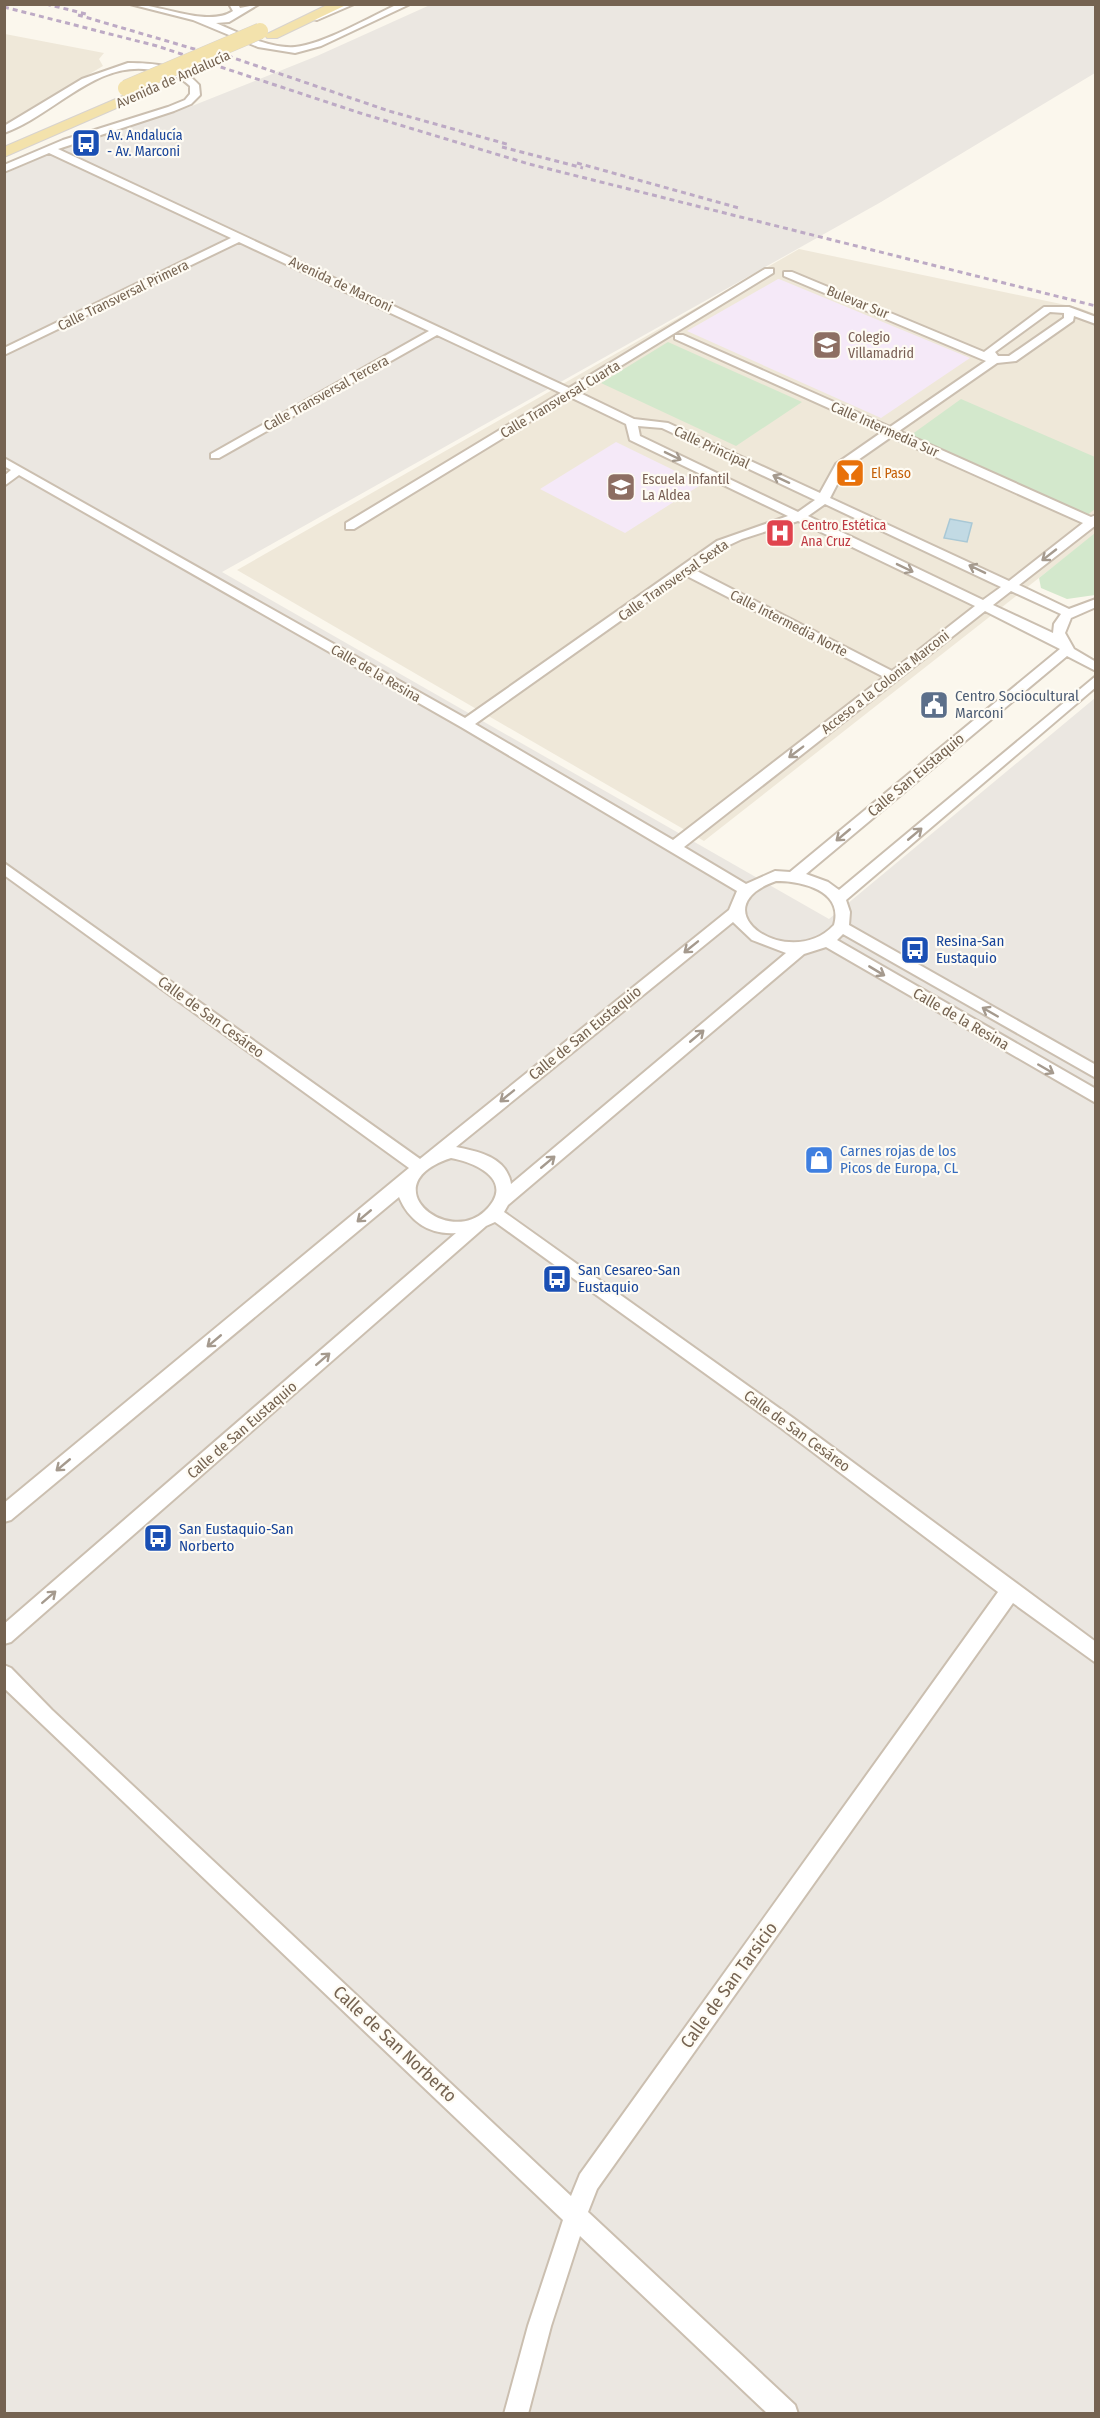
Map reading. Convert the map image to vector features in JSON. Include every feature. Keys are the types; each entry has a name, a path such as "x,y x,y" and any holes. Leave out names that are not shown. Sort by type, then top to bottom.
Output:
{"main road":[{"name":"Avenida de Andalucía","path":"266,33 320,4"},
{"name":"Avenida de Andalucía","path":"4,142 341,4"},
{"name":"Avenida de Andalucía","path":"4,153 133,91"}],"street":[{"path":"134,4 169,11 195,12 226,20 238,35"},
{"path":"226,20 236,8 255,4"},
{"path":"266,33 350,4"},
{"path":"195,12 261,45 295,50 318,44 406,4"},
{"path":"4,130 106,71 121,66 138,64 161,67 191,80 196,87 195,95 188,102 49,149 4,169"},
{"name":"Avenida de Marconi","path":"49,149 632,422"},
{"name":"Calle Transversal Primera","path":"4,352 241,237"},
{"name":"Calle Transversal Cuarta","path":"350,526 769,271"},
{"name":"Bulevar Sur","path":"788,274 994,360"},
{"name":"Calle Transversal Sexta","path":"466,724 685,570 738,536 799,518 823,500 840,467 994,360 1012,359 1069,320 1069,310 1048,309 989,351 994,360"},
{"path":"1069,310 1095,321"},
{"name":"Calle Transversal Tercera","path":"215,456 438,330"},
{"name":"Calle Intermedia Sur","path":"679,337 1093,520"},
{"name":"Calle Principal","path":"1068,613 664,425 632,422 634,438 983,605 1063,646 1083,663 1095,667"},
{"name":"Calle de la Resina","path":"4,461 466,724 746,890"},
{"path":"4,483 18,469"},
{"path":"779,508 790,495 806,491"},
{"path":"819,527 836,522 844,509"},
{"name":"Acceso a la Colonia Marconi","path":"675,846 1093,520"},
{"name":"Calle Intermedia Norte","path":"685,570 893,676"},
{"path":"1063,646 1058,633 1060,622 1068,613 1095,603"},
{"name":"Calle San Eustaquio","path":"794,876 1063,646"},
{"path":"838,899 1095,680"},
{"name":"Calle de San Cesáreo","path":"4,868 413,1172"},
{"path":"776,876 794,876 811,880 829,889 838,899 844,913 841,927 827,941 800,949 776,947 755,937 740,922 737,910 739,899 746,890 759,881 776,876"},
{"name":"Calle de San Eustaquio","path":"433,1156 737,910"},
{"name":"Calle de la Resina","path":"841,927 1095,1072"},
{"name":"Calle de la Resina","path":"827,941 1095,1097"},
{"name":"Calle de San Eustaquio","path":"4,1636 492,1212 800,949"},
{"path":"4,1514 413,1172 433,1156 451,1152 470,1153 487,1160 499,1171 505,1185 492,1212 460,1228 441,1227 424,1220 412,1208 406,1194 413,1172"},
{"name":"Calle de San Cesáreo","path":"492,1212 787,1423 1095,1654"},
{"name":"Calle de San Tarsicio","path":"516,2414 529,2359 588,2182 1010,1591"},
{"name":"Calle de San Norberto","path":"4,1674 45,1716 786,2414"}],"shaded area":[{"path":"430,5 1095,5 1095,73 881,202 222,572 829,919 1095,698 1095,2413 5,2413 4,174 93,135 192,106 317,56"},
{"path":"5,34 104,53 99,59 103,66 5,124"},
{"path":"799,249 1080,308 1095,314 1095,534 704,841 237,570"},
{"name":"Colegio Villamadrid","path":"778,279 970,358 881,418 687,331"},
{"name":"Escuela Infantil La Aldea","path":"616,442 702,484 625,533 540,489"}],"green space":[{"path":"668,342 802,402 736,446 601,383"},
{"path":"961,399 1095,457 1095,509 1086,516 911,435"},
{"path":"1095,533 1095,595 1067,599 1041,588 1039,578"}],"water":[{"path":"950,519 972,523 967,542 944,538"}],"railway":[{"path":"46,4 86,14"},
{"path":"4,7 157,46 360,113 529,164 1096,306"},
{"path":"78,15 225,58"},
{"path":"219,53 389,111 510,145"},
{"path":"502,147 583,168"},
{"path":"577,163 739,208"}],"place":[{"name":"Av. Andalucía - Av. Marconi","path":"86,143"},
{"name":"Colegio Villamadrid","path":"827,345"},
{"name":"El Paso","path":"850,473"},
{"name":"Escuela Infantil La Aldea","path":"621,487"},
{"name":"Centro Estética Ana Cruz","path":"780,533"},
{"name":"Centro Sociocultural Marconi","path":"934,705"},
{"name":"Resina-San Eustaquio","path":"915,950"},
{"name":"Carnes rojas de los Picos de Europa, CL","path":"819,1160"},
{"name":"San Cesareo-San Eustaquio","path":"557,1279"},
{"name":"San Eustaquio-San Norberto","path":"158,1538"}]}
